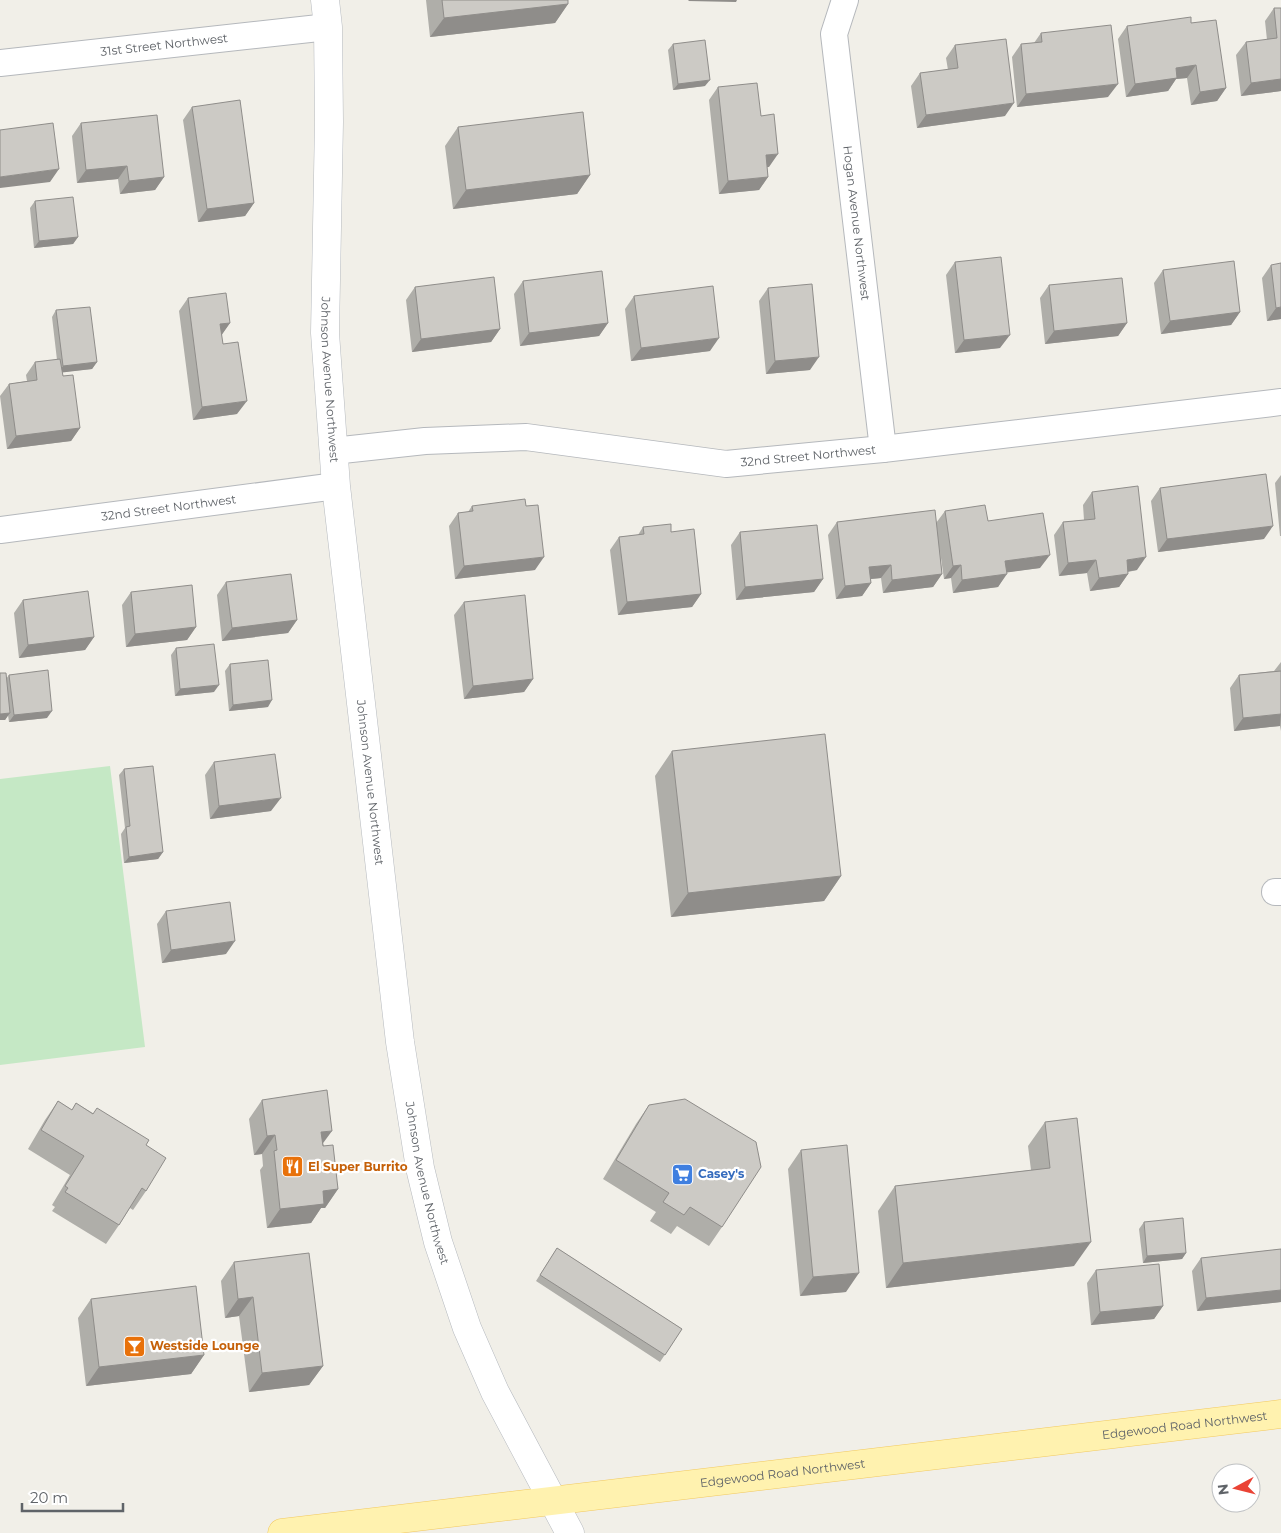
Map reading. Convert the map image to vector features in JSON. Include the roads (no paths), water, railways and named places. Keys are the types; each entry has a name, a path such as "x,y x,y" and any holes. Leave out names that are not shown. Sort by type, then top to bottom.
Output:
{"main road":[{"name":"Edgewood Road Northwest","path":"282,1533 1281,1414"}],"street":[{"name":"Johnson Avenue Northwest","path":"325,0 328,27 325,332 333,451 400,1042 420,1168 438,1242 467,1328 495,1392 570,1533"},
{"name":"Hogan Avenue Northwest","path":"845,0 834,34 883,449"},
{"name":"31st Street Northwest","path":"0,63 328,27"},
{"name":"32nd Street Northwest","path":"333,451 425,441 526,437 726,464 883,449 1281,402"},
{"name":"32nd Street Northwest","path":"0,530 336,486"}],"place":[{"name":"El Super Burrito","path":"292,1167"},
{"name":"Casey's","path":"682,1174"},
{"name":"Westside Lounge","path":"134,1346"}]}
